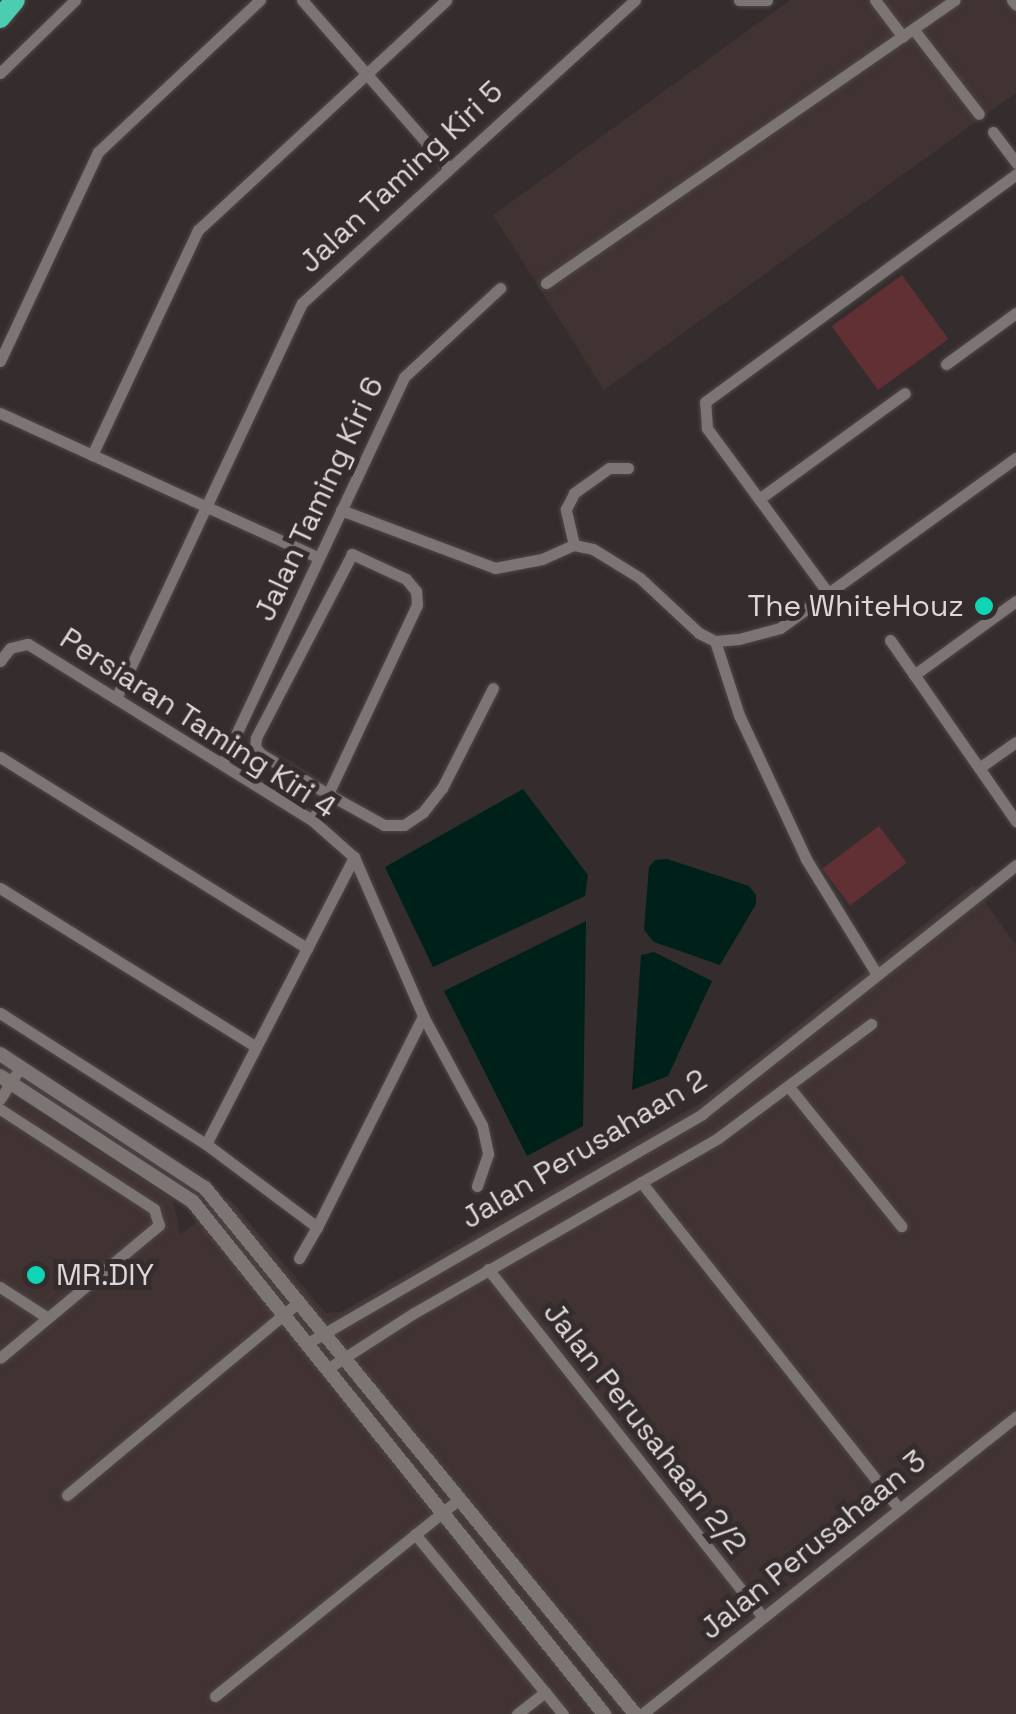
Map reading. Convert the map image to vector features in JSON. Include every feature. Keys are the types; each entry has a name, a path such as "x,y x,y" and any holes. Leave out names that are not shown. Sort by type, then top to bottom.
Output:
{"highway":[{"path":"0,18 15,0"}],"street":[{"path":"0,73 75,0"},
{"path":"0,361 98,152 260,0"},
{"path":"302,0 448,166"},
{"path":"92,455 198,230 446,0"},
{"name":"Jalan Taming Kiri 5","path":"117,696 302,303 634,0"},
{"path":"739,0 767,0"},
{"path":"875,0 979,114"},
{"path":"546,283 954,0"},
{"path":"992,132 1016,163"},
{"path":"828,593 706,428 705,402 1016,174"},
{"name":"Jalan Taming Kiri 6","path":"223,762 404,377 500,288"},
{"path":"946,364 1016,313"},
{"path":"759,499 905,393"},
{"path":"0,414 318,556"},
{"path":"341,510 495,568 542,559 574,545 616,559 699,633 715,641 780,628 1016,458"},
{"path":"574,545 566,509 574,494 609,468 628,468"},
{"path":"312,820 328,794 417,604 416,591 406,579 352,554 255,747 328,794 384,825 404,825 422,812 442,788 493,688"},
{"path":"914,675 1016,601"},
{"path":"890,640 1016,821"},
{"path":"715,641 739,714 806,859 876,973"},
{"name":"Persiaran Taming Kiri 4","path":"0,662 10,648 28,644 312,820 354,857"},
{"path":"979,768 1016,742"},
{"path":"0,757 307,948"},
{"path":"206,1144 354,857"},
{"path":"354,857 422,1016 482,1125 488,1154 477,1186"},
{"name":"Jalan Perusahaan 2","path":"306,1344 702,1114 1016,865"},
{"path":"0,888 256,1047"},
{"path":"0,1013 206,1144 317,1227"},
{"path":"299,1258 422,1016"},
{"path":"326,1369 729,1131 871,1024"},
{"path":"0,1054 205,1188 638,1714"},
{"path":"0,1099 5,1080 20,1068"},
{"path":"5,1080 181,1192 604,1714"},
{"path":"789,1087 900,1226"},
{"path":"0,1108 154,1209 159,1226 0,1358"},
{"path":"642,1182 899,1509"},
{"name":"Jalan Perusahaan 2/2","path":"488,1270 763,1617"},
{"path":"0,1287 48,1318"},
{"path":"67,1495 300,1302"},
{"name":"Jalan Perusahaan 3","path":"638,1714 1016,1416"},
{"path":"216,1696 460,1498"},
{"path":"416,1534 562,1714"},
{"path":"518,1714 544,1692"}],"shaded area":[{"path":"790,0 1016,0 1016,93 604,390 493,215"},
{"path":"902,275 948,339 878,390 832,326"},
{"path":"523,789 588,875 585,896 433,967 385,867"},
{"path":"879,826 907,863 850,905 822,869"},
{"path":"667,859 749,886 756,895 756,904 720,965 654,942 644,930 649,867 655,860"},
{"path":"973,885 1016,945 1016,1714 0,1714 0,1089 173,1199 180,1235 228,1197 326,1313 341,1312 700,1103"},
{"path":"586,921 583,1126 527,1156 444,991"},
{"path":"654,952 712,981 668,1076 632,1090 641,955"}],"place":[{"name":"The WhiteHouz","path":"984,606"},
{"name":"MR.DIY","path":"36,1275"}]}
